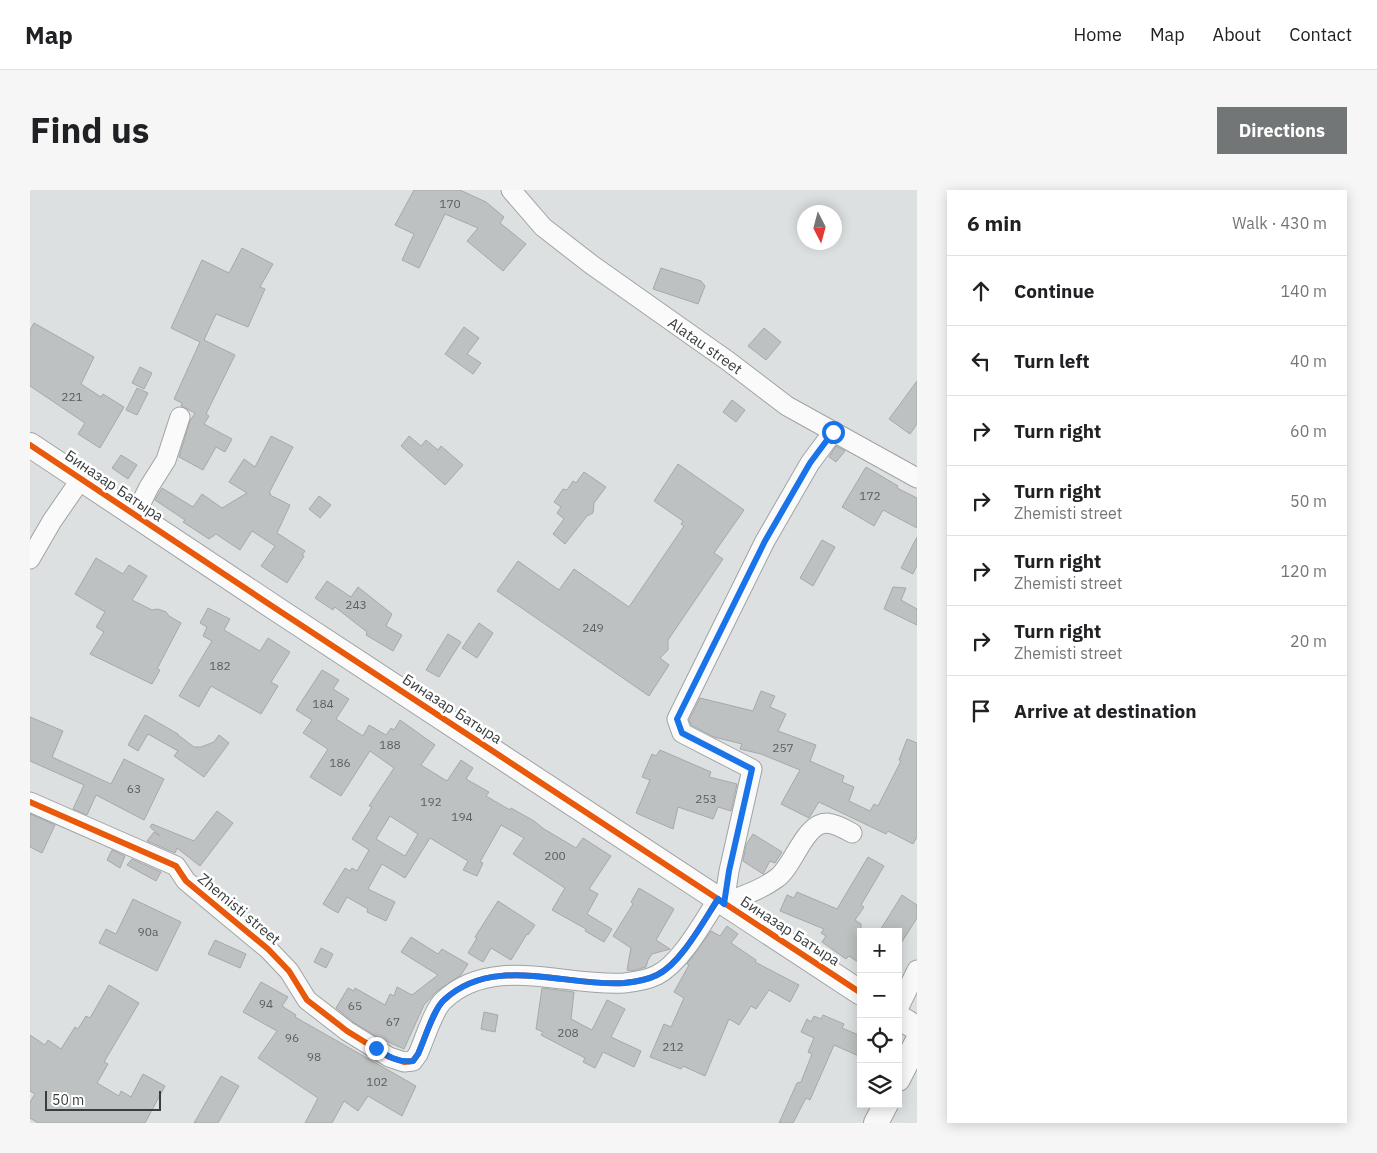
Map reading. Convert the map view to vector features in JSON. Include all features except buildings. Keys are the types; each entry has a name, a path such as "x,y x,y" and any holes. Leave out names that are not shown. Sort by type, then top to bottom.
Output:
{"street":[{"name":"Alatau street","path":"511,190 543,227 592,266 728,361 788,406 917,478"},
{"path":"135,515 149,486 166,460 180,417"},
{"path":"721,901 752,769 682,733 677,719 765,541 810,463 833,432"},
{"name":"Биназар Батыра","path":"30,445 857,990"},
{"path":"30,559 81,479"},
{"name":"Zhemisti street","path":"30,802 176,866 186,881 268,949 289,971 307,1000 347,1031 389,1057 404,1062 413,1061 418,1054 443,1000 476,980 505,976 541,976 607,984 633,982 656,976 672,965 721,901"},
{"path":"721,901 749,893 778,878 794,856 805,836 816,827 826,823 838,826 852,833"},
{"path":"902,1001 917,970"},
{"path":"900,1018 917,1028"},
{"path":"902,1071 917,1042"},
{"path":"876,1123 884,1108"}],"cycle path":[{"path":"30,445 857,990"},
{"path":"30,802 176,866 186,881 268,949 289,971 307,1000 347,1031 389,1057 404,1062 413,1061 418,1054 440,1004 463,986 507,975 602,983 624,983 649,978 666,969 683,952 718,899"}],"route":[{"path":"376,1048 389,1057 404,1062 413,1061 443,1000 476,980 505,976 541,976 607,984 633,982 656,976 672,965 718,899 724,904 729,871 752,769 682,733 677,719 765,541 810,463 833,432"}]}
